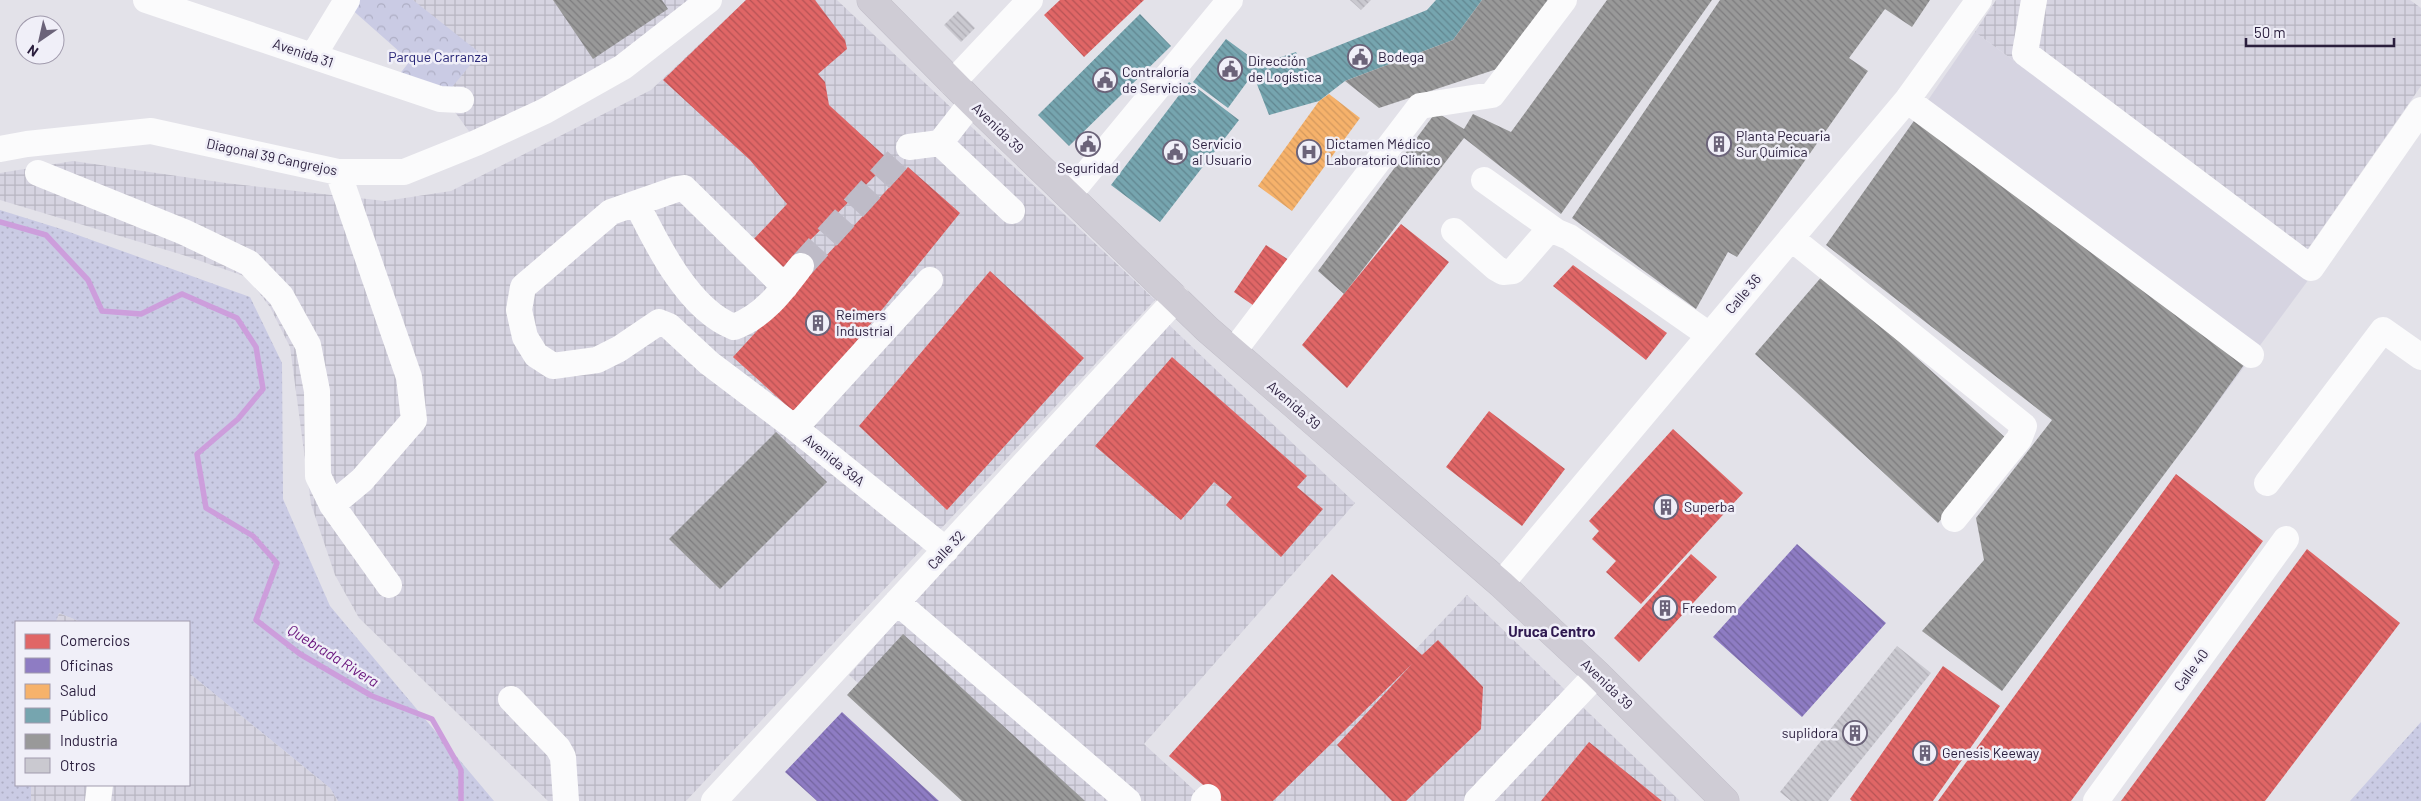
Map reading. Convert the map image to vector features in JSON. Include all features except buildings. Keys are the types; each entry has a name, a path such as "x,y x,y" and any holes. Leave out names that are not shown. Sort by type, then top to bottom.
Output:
{"main road":[{"name":"Avenida 39","path":"871,0 972,102 1233,352 1501,584 1597,674 1725,801"}],"street":[{"name":"Avenida 31","path":"146,0 440,99 461,100"},
{"path":"313,56 347,0"},
{"name":"Diagonal 39 Cangrejos","path":"0,149 27,144 151,131 338,172 404,172 476,143 545,110 623,67 709,0"},
{"path":"952,82 1030,0"},
{"path":"1069,195 1230,0"},
{"path":"1233,352 1420,106 1492,95 1564,0"},
{"name":"Calle 36","path":"1501,584 1907,100 1979,0"},
{"path":"2034,0 2025,53 2311,268 2421,110"},
{"path":"1907,100 2251,355"},
{"path":"909,147 940,144 972,102"},
{"path":"940,144 1012,211"},
{"path":"332,505 362,480 414,420 409,377 338,172"},
{"path":"38,173 184,232 249,263 281,296 308,346 317,391 318,476 332,505 388,585"},
{"path":"1484,180 1709,335"},
{"path":"785,287 684,188 638,204 658,247 676,274 702,304 723,323 734,327 748,322 769,305 785,287 801,266"},
{"name":"Avenida 39A","path":"638,204 611,212 523,287 518,310 525,337 536,355 553,366 597,360 619,349 658,322 668,326 709,363 795,428 946,550"},
{"path":"1454,231 1496,268 1504,272 1513,271 1547,232 1557,232"},
{"path":"1791,238 2024,426 2019,438 1954,519"},
{"path":"795,428 930,280"},
{"name":"Calle 32","path":"714,801 1177,298"},
{"path":"2267,483 2383,330 2421,357"},
{"name":"Calle 40","path":"2096,801 2286,539"},
{"path":"897,602 1128,801"},
{"path":"1477,801 1597,674"},
{"path":"511,699 558,748 563,758 566,801"},
{"path":"98,801 100,786"}],"shaded area":[{"path":"413,0 702,0 606,66 471,134 444,97"},
{"path":"746,0 837,0 1155,300 686,801 548,801 359,618 335,575 311,504 290,347 270,307 247,277 183,255 0,200 0,173 73,161 226,183 385,201 451,191 651,90"},
{"path":"1996,0 2410,0 2421,8 2421,86 2294,269 1975,32"},
{"path":"1975,32 2309,279 2196,432 1866,190"},
{"path":"1164,320 1355,503 1144,744 1206,801 991,801 849,675"},
{"path":"1467,595 1680,801 1272,801"},
{"path":"59,613 79,621 56,621"},
{"path":"190,674 330,788 338,801 31,801 31,786 190,786"}],"green space":[{"name":"Parque Carranza","path":"354,0 413,0 480,53 444,97 398,76 410,61 349,7"},
{"path":"0,210 61,229 250,297 282,363 283,499 330,606 494,801 338,801 330,788 190,674 190,621 79,621 59,613 56,621 15,621 15,786 31,786 31,801 0,801"},
{"path":"2421,722 2421,801 2350,801"}],"waterway":[{"name":"Quebrada Rivera","path":"0,222 46,235 88,280 102,311 141,314 182,294 237,318 256,347 263,389 238,419 197,454 206,508 253,536 277,563 256,620 300,654 372,696 432,719 461,770 461,801"}],"tunnel":[{"path":"801,266 909,147"}],"place":[{"name":"Bodega","path":"1360,57"},
{"name":"Dirección de Logística","path":"1230,69"},
{"name":"Contraloría de Servicios","path":"1105,80"},
{"name":"Seguridad","path":"1088,144"},
{"name":"Planta Pecuaria Sur Química","path":"1719,144"},
{"name":"Servicio al Usuario","path":"1175,152"},
{"name":"Dictamen Médico Laboratorio Clínico","path":"1309,152"},
{"name":"Reimers Industrial","path":"818,323"},
{"name":"Superba","path":"1666,507"},
{"name":"Freedom","path":"1665,608"},
{"name":"suplidora","path":"1855,733"},
{"name":"Genesis Keeway","path":"1925,753"}],"district":[{"name":"Uruca Centro","path":"1552,632"}]}
